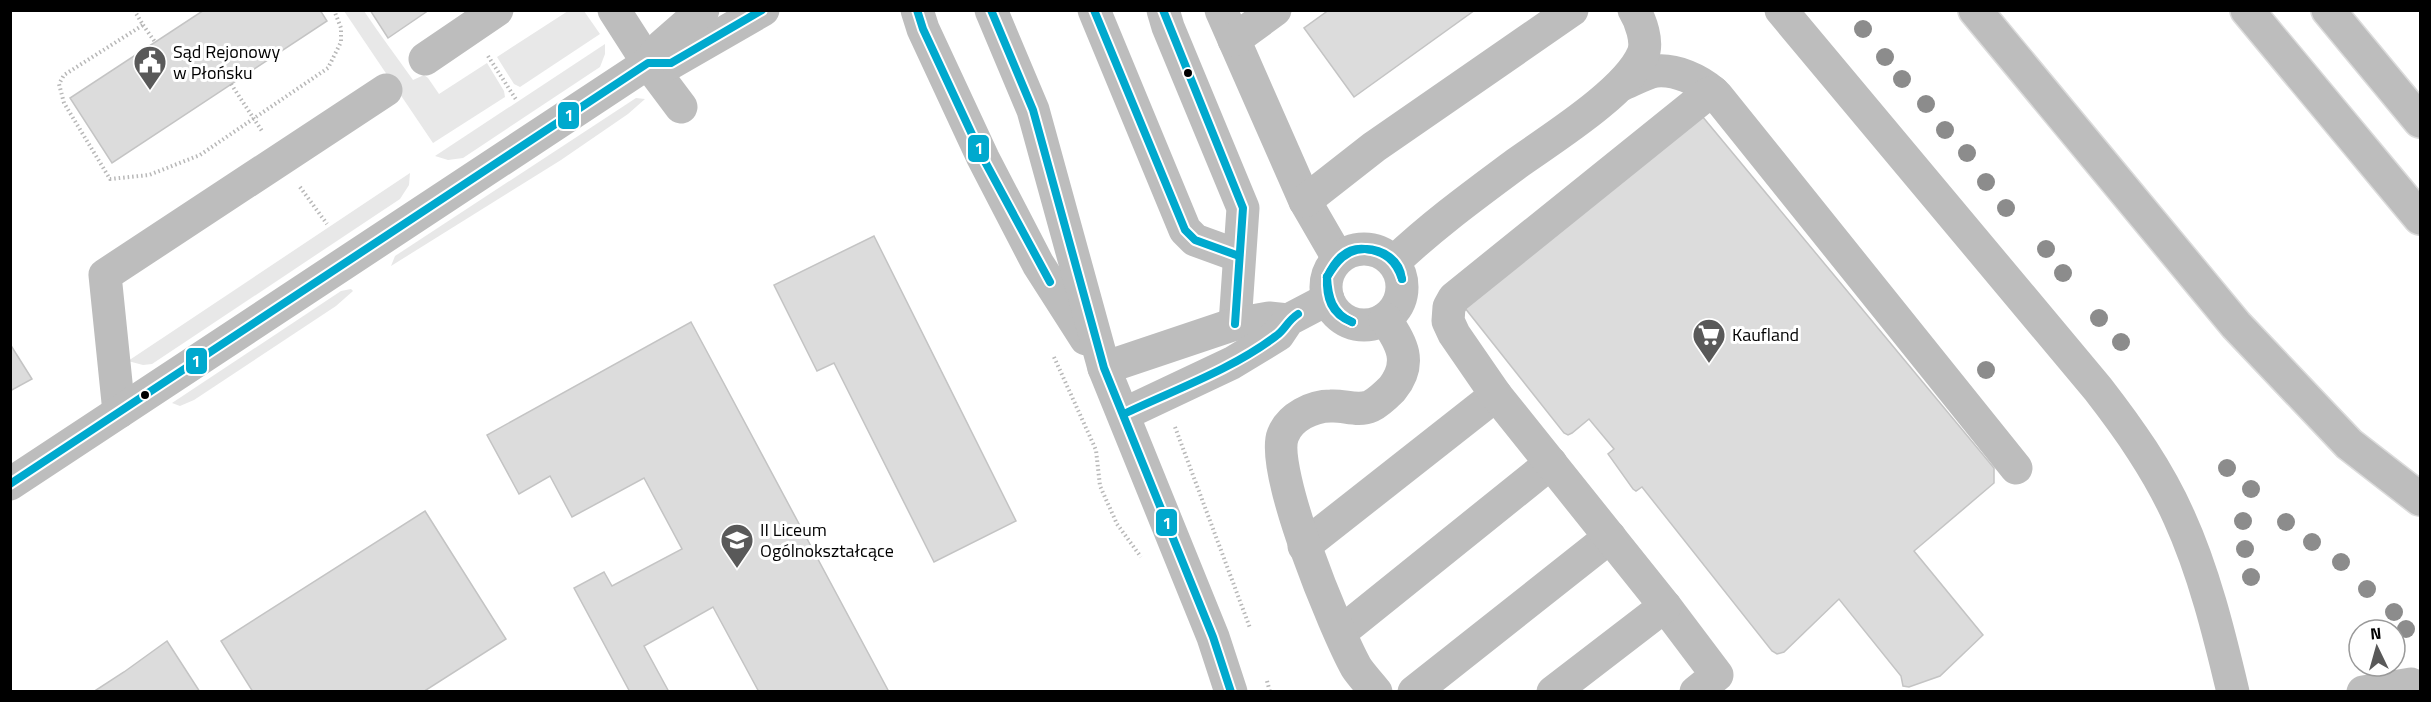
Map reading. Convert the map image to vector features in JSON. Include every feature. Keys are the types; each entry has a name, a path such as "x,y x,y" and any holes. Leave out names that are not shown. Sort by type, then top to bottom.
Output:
{"main road":[{"path":"425,59 497,10"},
{"path":"614,10 648,63 681,106"},
{"path":"12,480 648,63 662,46 703,10"},
{"path":"648,63 671,63 763,10"},
{"path":"917,10 923,29 983,158 1038,264 1104,368"},
{"path":"991,10 1033,110 1104,368 1213,637 1231,692"},
{"path":"1094,10 1185,230 1195,240 1239,256"},
{"path":"1164,10 1168,27 1243,208 1235,324"},
{"path":"1275,10 1227,25 1305,201 1338,258"},
{"path":"1305,201 1374,147 1572,10"},
{"path":"1781,10 2129,429 2154,469 2180,518 2212,608 2233,692"},
{"path":"1975,10 2236,325 2349,444 2421,499"},
{"path":"2247,10 2421,218"},
{"path":"2328,10 2421,121"},
{"path":"1394,262 1431,227 1621,85 1644,53 1644,36 1636,12"},
{"path":"1636,12 1707,87 2016,468"},
{"path":"1621,85 1656,71 1678,74 1707,87"},
{"path":"1696,692 1717,675 1611,537 1496,395 1454,334 1448,321 1449,307 1454,298 1706,95 1707,87"},
{"path":"119,411 105,274 386,90"},
{"path":"1360,248 1373,249 1385,254 1394,262 1401,273 1403,286 1401,299 1395,311 1385,320 1374,324 1351,323 1341,317 1328,299 1327,278 1338,258 1360,248"},
{"path":"1104,368 1235,324 1269,318 1287,320 1328,299"},
{"path":"1124,414 1232,363 1278,336 1287,320"},
{"path":"1376,692 1357,668 1304,546 1280,458 1282,435 1293,419 1311,409 1331,406 1350,409 1370,406 1386,396 1398,382 1404,368 1403,355 1398,338 1385,320"},
{"path":"1304,546 1496,395"},
{"path":"1341,632 1551,463"},
{"path":"1414,692 1611,537"},
{"path":"1571,686 1665,606"},
{"path":"2364,692 2411,684 2421,688"}],"path":[{"path":"134,10 155,42"},
{"path":"143,24 64,75 58,84 63,103 110,179 150,175 200,155 328,68 341,42 341,28 334,10"},
{"path":"470,28 517,101"},
{"path":"1052,353 1096,450 1100,486 1117,525 1141,558"},
{"path":"1176,419 1174,425 1178,438 1253,636"},
{"path":"1267,681 1270,692"}],"shaded area":[{"path":"344,11 364,11 413,80 424,75 439,94 487,63 504,91 505,97 433,143"},
{"path":"568,11 584,11 600,34 520,87 514,84 497,57"},
{"path":"605,44 605,54 600,67 463,158 448,160 435,156"},
{"path":"636,98 645,99 628,114 561,160 391,266 395,256"},
{"path":"410,173 409,185 400,199 152,364 143,365 128,361"},
{"path":"351,289 353,291 336,306 194,400 180,406 172,403 341,291"}],"building":[{"name":"Sąd Rejonowy w Płońsku","path":"204,10 320,10 327,21 112,163 70,98"},
{"path":"370,10 429,10 388,38"},
{"path":"1325,10 1475,10 1354,97 1304,28 1326,12"},
{"name":"Kaufland","path":"1702,116 1994,468 1994,483 1914,551 1983,635 1940,676 1909,687 1903,686 1901,676 1839,599 1784,652 1777,654 1772,651 1642,487 1636,491 1633,489 1608,454 1614,449 1589,419 1572,433 1568,435 1564,433 1465,308"},
{"path":"874,236 1016,521 934,562 834,363 817,371 774,285"},
{"path":"691,322 889,692 759,692 713,607 644,646 669,692 630,692 574,588 604,572 612,586 682,549 644,478 572,517 550,476 519,494 487,435"},
{"path":"10,344 32,379 10,391"},
{"path":"425,511 506,639 423,692 253,692 221,641"},
{"path":"167,641 200,692 93,692 124,672"}],"transit line":[{"name":"1","path":"10,484 648,63 671,63 762,10"},
{"name":"1","path":"917,10 923,29 983,158 1050,282"},
{"name":"1","path":"991,10 1033,110 1104,368 1213,637 1231,692"},
{"name":"1","path":"1094,10 1185,230 1195,240 1239,256"},
{"name":"1","path":"1163,10 1243,208 1235,324"},
{"name":"1","path":"1327,277 1346,253 1365,249"},
{"name":"1","path":"1327,277 1342,257 1352,251 1365,249"},
{"name":"1","path":"1365,249 1378,251 1390,257 1398,266 1402,279"},
{"name":"1","path":"1365,249 1389,258 1402,279"},
{"name":"1","path":"1327,277 1332,304 1340,314 1352,322"},
{"name":"1","path":"1327,277 1331,304 1339,315 1352,322"},
{"name":"1","path":"1124,414 1240,359 1279,334 1298,314"}],"place":[{"name":"Sąd Rejonowy w Płońsku","path":"150,91"},
{"name":"Kaufland","path":"1709,364"},
{"name":"II Liceum Ogólnokształcące","path":"737,569"}]}
